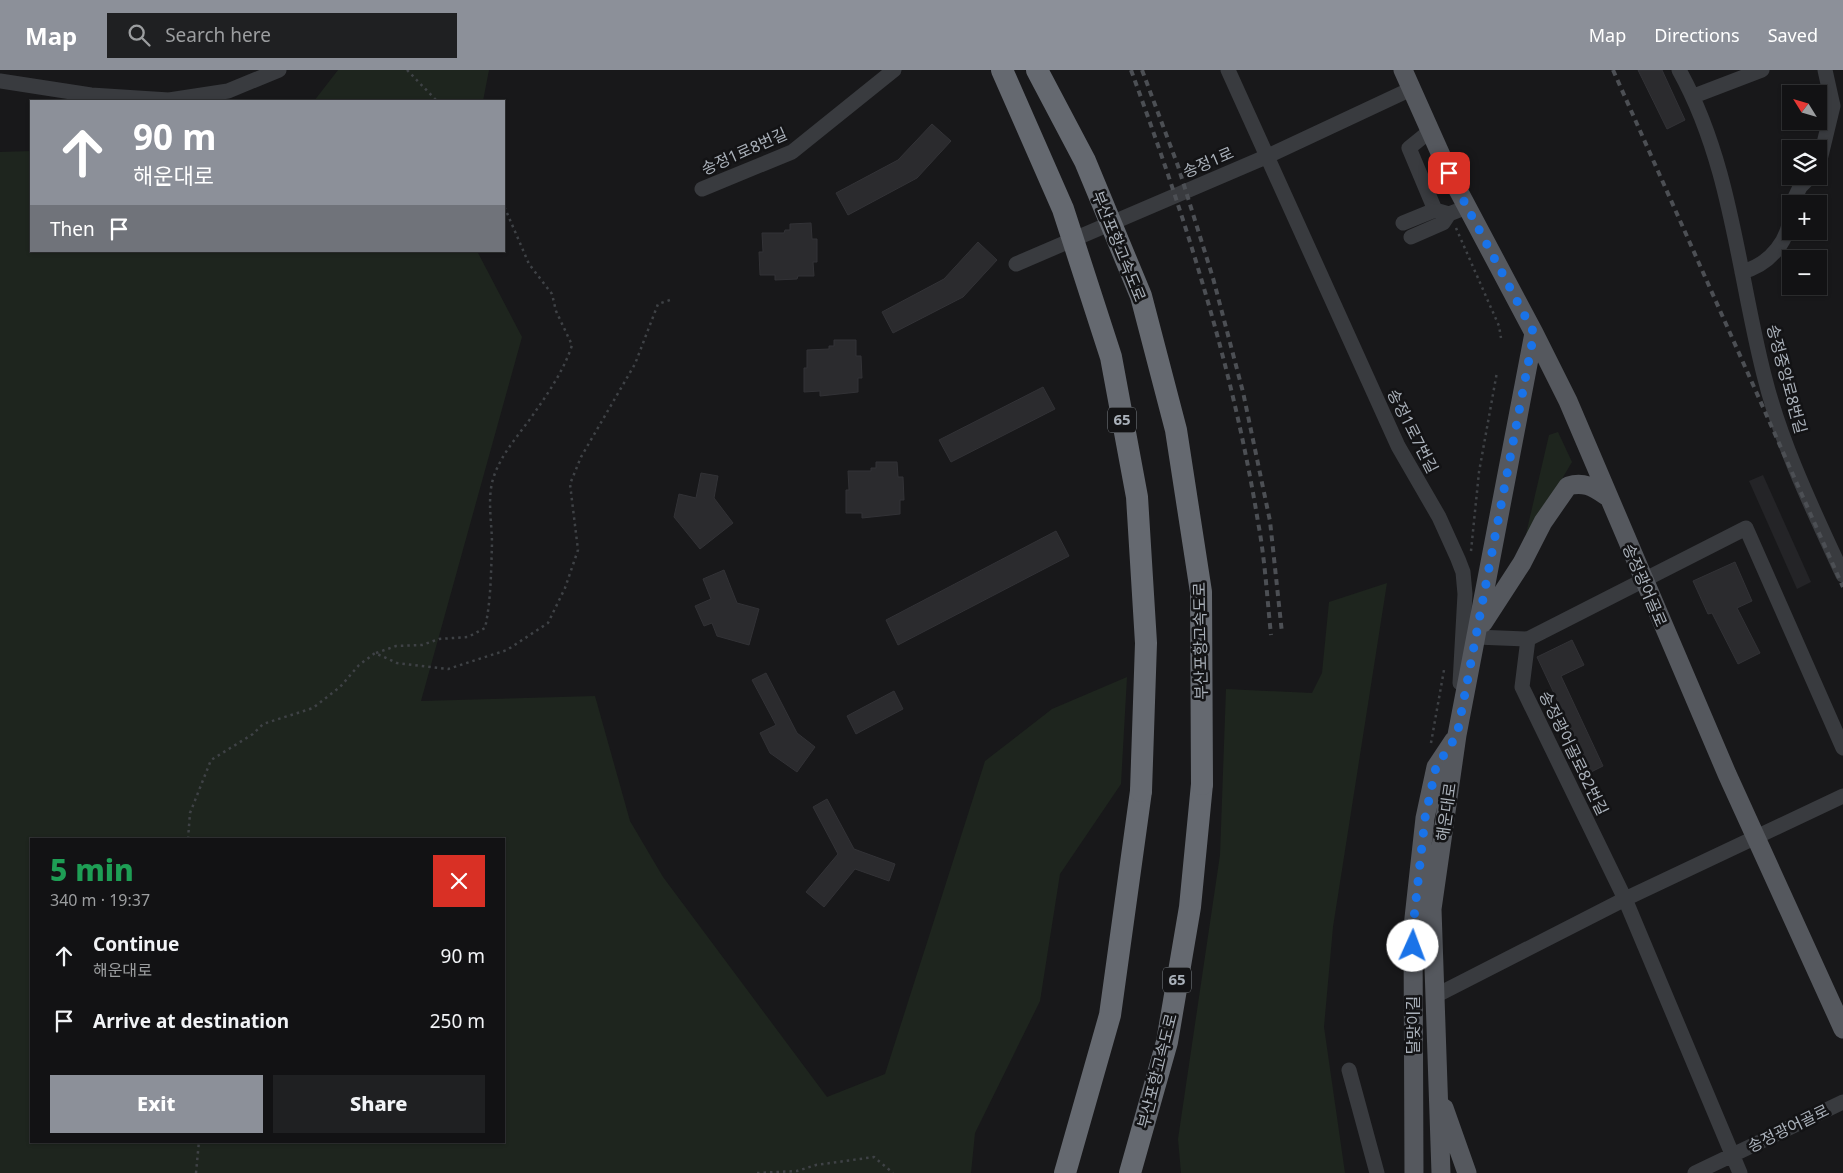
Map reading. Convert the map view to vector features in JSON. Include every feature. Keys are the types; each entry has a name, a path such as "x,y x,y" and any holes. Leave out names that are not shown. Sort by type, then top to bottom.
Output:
{"highway":[{"name":"65","path":"1002,70 1063,209 1111,357 1137,497 1146,643 1141,791 1110,1016 1065,1173"},
{"name":"부산포항고속도로","path":"1037,70 1085,161 1141,296 1176,430 1202,592 1202,784 1190,907 1167,1042 1130,1173"}],"main road":[{"path":"1403,70 1430,131 1450,210 1534,333"},
{"name":"송정광어골로","path":"1534,333 1568,401 1643,580 1755,837 1843,1028"},
{"name":"해운대로","path":"1441,1173 1432,909 1457,735 1534,333"},
{"path":"1476,634 1522,563 1543,522 1568,486 1579,483 1588,484 1608,497"},
{"name":"달맞이길","path":"1414,1173 1413,927 1425,818 1436,767 1457,735"},
{"path":"1438,1092 1467,1173"}],"street":[{"path":"0,81 91,95 169,100 228,91 279,70"},
{"name":"송정1로8번길","path":"702,189 792,152 894,70"},
{"path":"1228,70 1268,156"},
{"name":"송정중앙로8번길","path":"1679,70 1694,96 1718,166 1764,375 1779,427 1843,575"},
{"path":"1694,96 1762,70"},
{"path":"1825,70 1833,106 1825,140"},
{"name":"송정1로","path":"1016,264 1268,156 1411,89"},
{"path":"1430,131 1409,148 1450,210"},
{"name":"송정1로7번길","path":"1268,156 1398,446 1439,517 1463,572 1465,594 1457,735"},
{"path":"1403,223 1450,210"},
{"path":"1411,237 1443,223 1450,210"},
{"path":"1742,272 1766,261 1784,240"},
{"path":"1476,634 1528,639 1746,528 1843,748"},
{"name":"송정광어골로82번길","path":"1528,639 1522,686 1625,899 1740,1173"},
{"path":"1434,996 1625,899 1843,796"},
{"path":"1349,1070 1377,1173"},
{"name":"송정광어골로","path":"1732,1155 1843,1102"},
{"path":"1695,1173 1732,1155"}],"path":[{"path":"408,70 436,100"},
{"path":"188,838 190,813 212,760 253,734 263,724 313,708 340,687 360,664 375,653 396,646 422,645 439,639 468,637 485,628 490,605 492,544 490,497 492,481 498,464 535,411 568,358 572,345 556,311 552,294 529,264 505,208"},
{"path":"1450,210 1499,326 1501,338"},
{"path":"375,653 397,663 448,669 507,650 548,623 565,588 578,550 570,484 581,457 635,364 658,304 673,300"},
{"path":"1470,556 1479,472 1497,372"},
{"path":"196,1173 199,1143"},
{"path":"757,1173 797,1171 816,1166 874,1157 893,1173"}],"shaded area":[{"path":"338,70 489,70 483,100 315,100"},
{"path":"30,151 30,252 478,252 522,337 421,701 595,696 630,821 663,877 827,1097 885,1074 985,761 1052,709 1127,677 1121,784 1060,874 1040,1001 975,1133 971,1173 0,1173 0,152"},
{"path":"1558,432 1572,462 1528,536 1526,534 1549,435"},
{"path":"1763,475 1811,582 1797,589 1749,481"},
{"path":"1387,583 1333,927 1324,1027 1345,1173 1181,1173 1178,1139 1220,855 1226,689 1312,693 1322,673 1329,602"}],"building":[{"path":"1638,70 1662,70 1685,120 1667,129"},
{"path":"932,124 951,141 917,178 848,215 836,193 898,160"},
{"path":"811,223 812,239 817,239 817,262 813,262 814,276 798,276 797,279 775,280 775,275 760,275 759,252 763,252 762,233 784,233 785,230 790,230 790,224"},
{"path":"978,242 997,260 963,297 893,333 882,312 944,279"},
{"path":"834,340 856,340 856,356 861,356 862,378 858,378 858,392 820,396 820,391 804,392 804,368 807,368 807,350 829,349 829,346 834,346"},
{"path":"1043,387 1055,409 951,462 939,440"},
{"path":"876,462 897,462 898,477 903,477 904,500 900,500 900,514 862,518 862,513 846,513 846,490 849,490 848,471 871,471 871,468 876,468"},
{"path":"701,473 718,476 714,498 733,523 700,549 674,517 679,494 696,498"},
{"path":"1056,531 1069,556 898,645 886,620"},
{"path":"1735,562 1752,601 1737,608 1760,653 1738,664 1712,613 1708,614 1693,581"},
{"path":"724,570 737,603 759,609 749,645 717,636 712,623 704,626 695,606 711,599 703,579"},
{"path":"1572,640 1584,665 1561,676 1603,766 1591,772 1537,657"},
{"path":"766,673 797,733 815,747 797,772 770,753 760,733 776,725 752,680"},
{"path":"894,691 903,709 856,734 847,716"},
{"path":"827,799 854,849 895,864 889,881 855,869 824,907 806,892 838,854 813,807"}],"railway":[{"path":"1131,70 1170,181 1221,350 1248,464 1264,564 1271,635"},
{"path":"1142,70 1178,166 1213,278 1243,392 1270,521 1282,633"},
{"path":"1613,70 1843,587"}],"route":[{"path":"1413,946 1413,927 1425,818 1436,767 1457,735 1534,333 1449,173"}]}
